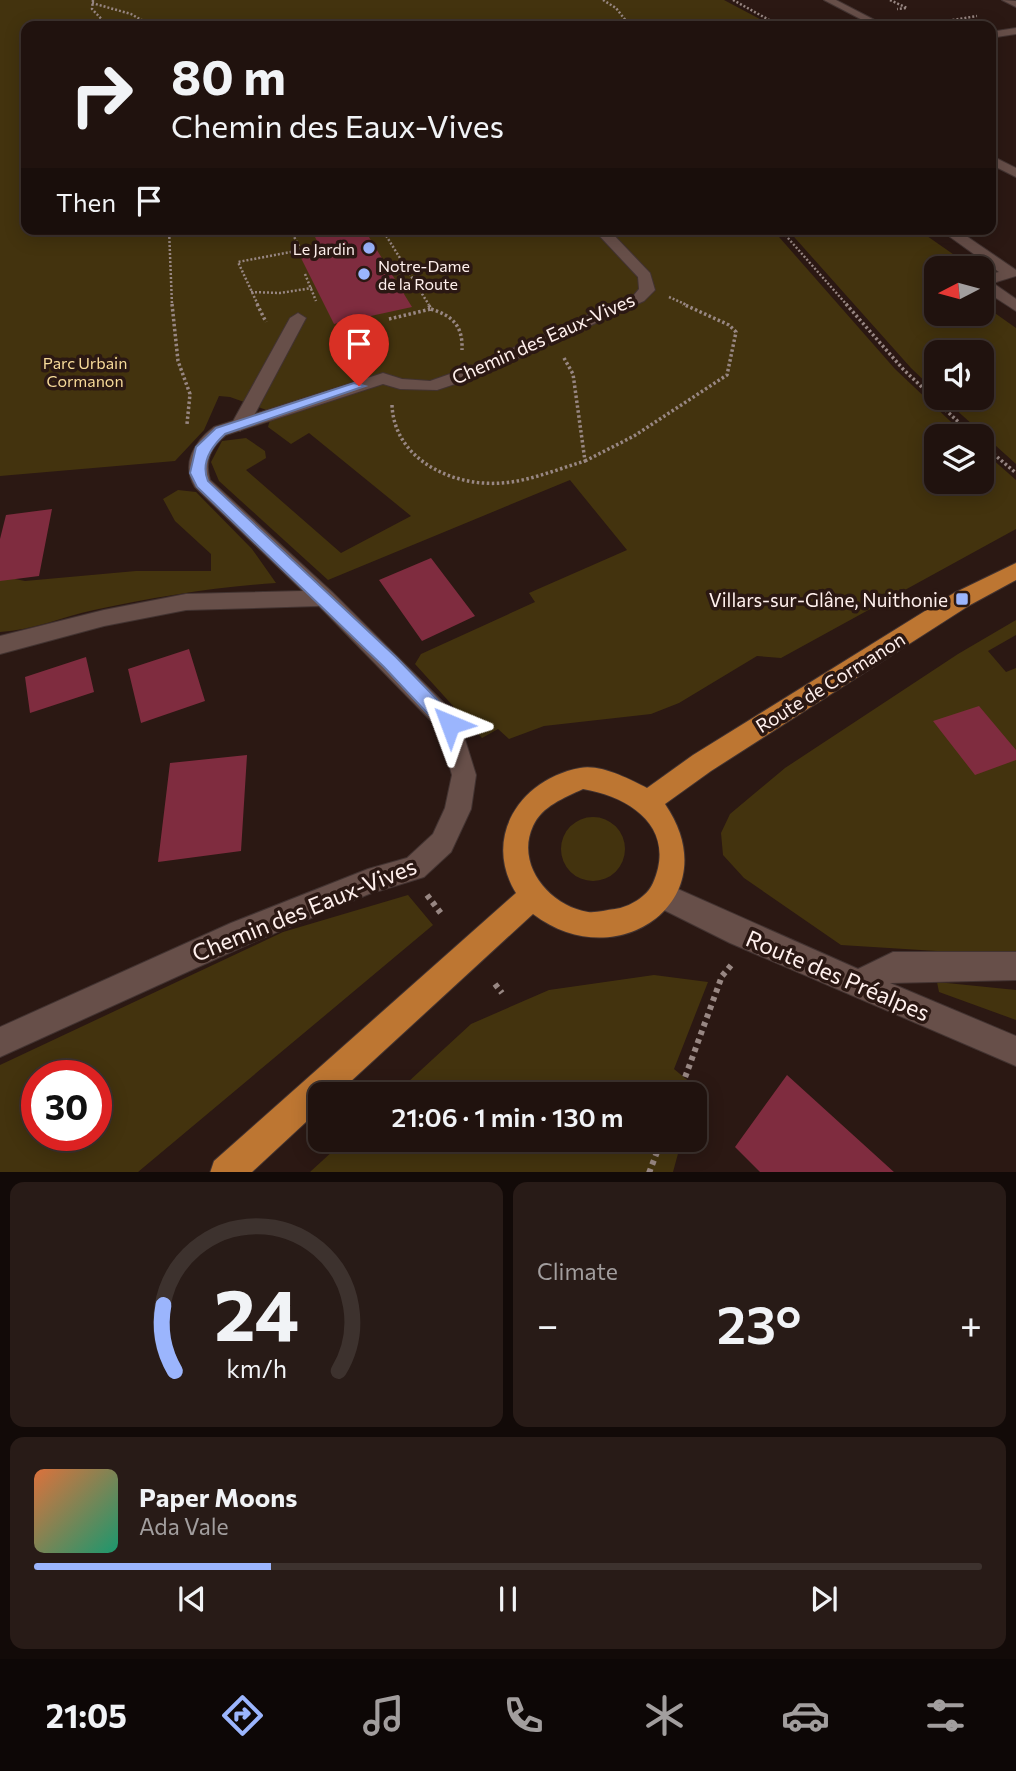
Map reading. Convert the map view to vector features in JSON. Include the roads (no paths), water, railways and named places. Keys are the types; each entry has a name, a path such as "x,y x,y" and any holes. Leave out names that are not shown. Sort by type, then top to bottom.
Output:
{"main road":[{"name":"Route de Cormanon","path":"648,802 702,763 950,606 1016,571"},
{"path":"582,778 609,780 633,790 648,802 664,823 674,853 672,871 662,895 638,916 607,927 578,925 555,915 532,897 516,869 514,842 524,814 540,795 557,785 582,778"},
{"path":"226,1172 532,897"}],"street":[{"path":"829,0 871,21"},
{"path":"1007,0 1016,4"},
{"path":"996,34 1016,31"},
{"path":"996,162 1016,173"},
{"name":"Chemin des Eaux-Vives","path":"0,1042 241,933 368,882 415,868 442,843 458,809 464,775 450,724 324,598 202,483 198,473 203,447 220,431 383,378 400,384 430,386 468,373 639,298 647,290 645,276 606,235"},
{"path":"955,235 986,256"},
{"path":"994,261 1011,273 994,278"},
{"path":"994,290 1016,306"},
{"path":"240,425 296,322"},
{"path":"0,645 104,618 186,602 324,598"},
{"name":"Route des Préalpes","path":"662,895 752,939 1016,1051"},
{"path":"858,984 893,966 1016,966"}],"place":[{"name":"Le Jardin","path":"369,248"},
{"name":"Notre-Dame de la Route","path":"364,274"},
{"name":"Villars-sur-Glâne, Nuithonie","path":"962,599"}],"park label":[{"name":"Parc Urbain Cormanon","path":"85,371"}]}
